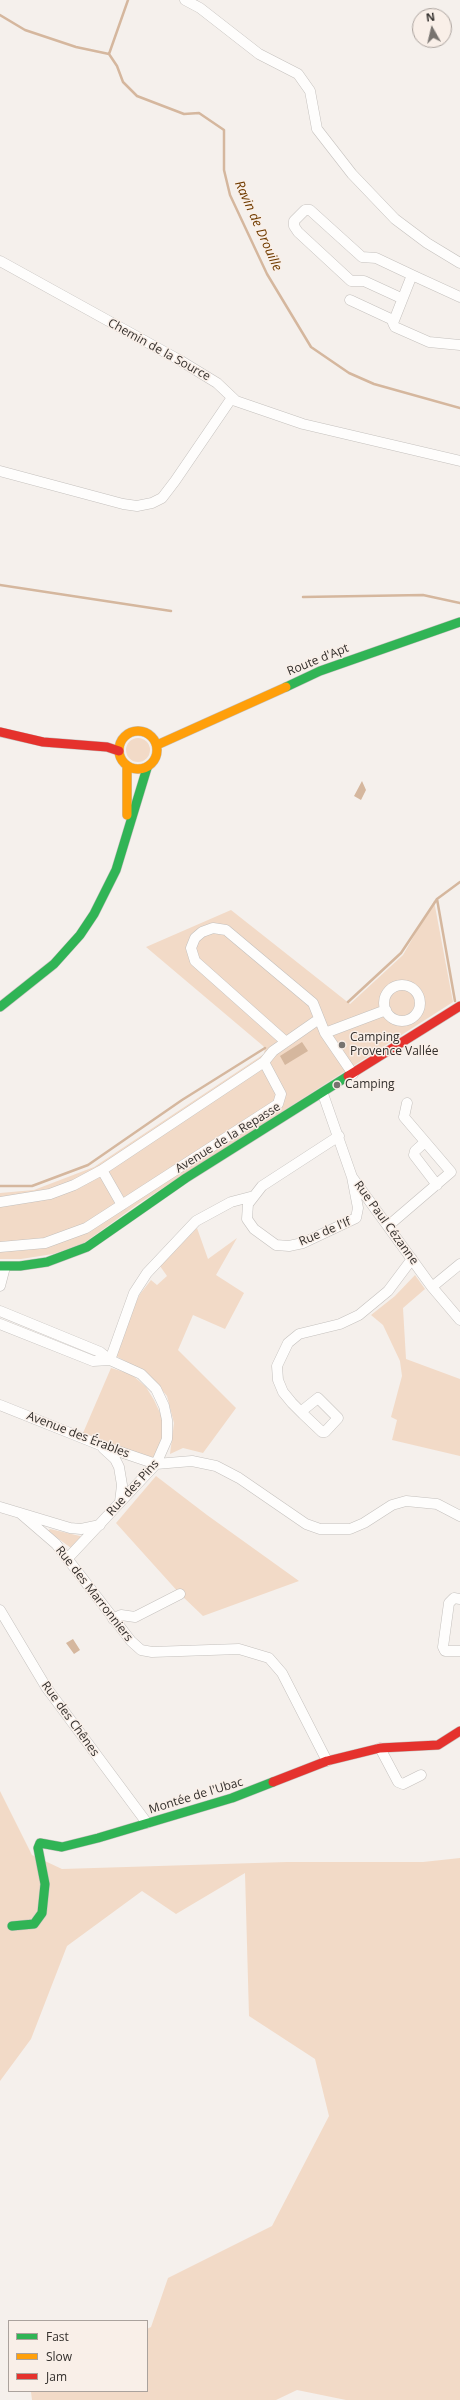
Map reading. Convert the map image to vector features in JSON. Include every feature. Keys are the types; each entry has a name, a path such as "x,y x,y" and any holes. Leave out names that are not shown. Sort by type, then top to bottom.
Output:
{"street":[{"path":"185,0 200,8 258,54 298,74 310,91 317,129 352,174 395,219 427,243 460,264"},
{"path":"402,298 365,281 351,281 298,232 294,226 294,221 305,210 310,210 362,257 376,258 460,297"},
{"name":"Chemin de la Source","path":"0,261 209,378 220,386 231,399 303,424 460,461"},
{"path":"412,275 393,320 395,327 429,342 460,346"},
{"path":"350,300 393,320"},
{"path":"0,471 123,504 137,506 152,503 162,498 175,481 231,399"},
{"name":"Route d'Apt","path":"157,745 320,671 460,622"},
{"path":"0,1007 54,964 80,935 107,892 147,768 157,756 157,745 151,736 142,731 130,732 125,735 83,744"},
{"name":"Route d'Apt","path":"142,731 188,731"},
{"path":"0,732 43,742 83,744 106,747 119,751"},
{"path":"125,735 121,740 119,751 123,762 127,766 140,769 147,768"},
{"path":"125,839 127,766"},
{"path":"286,1042 195,961 191,948 195,938 202,932 213,928 229,932 313,1003 325,1033 354,1074"},
{"name":"Avenue de la Repasse","path":"2,1267 46,1262 87,1247 186,1178 323,1094 460,1006"},
{"path":"325,1033 386,1010"},
{"path":"0,1202 50,1194 74,1185 102,1170 264,1062 273,1051 319,1019"},
{"path":"0,1247 29,1246 62,1238 95,1223 280,1102 281,1094 264,1062"},
{"name":"Rue Paul Cézanne","path":"323,1094 339,1136 352,1177 432,1287 460,1320"},
{"path":"388,1226 452,1172 404,1116 407,1103"},
{"name":"Rue de l'If","path":"339,1136 270,1180 254,1196 246,1213 251,1226 276,1245 294,1245 356,1218 358,1208 352,1177"},
{"path":"425,1142 415,1151 414,1155 437,1184"},
{"path":"102,1170 122,1205"},
{"path":"110,1360 136,1288 147,1273 191,1225 226,1204 254,1196"},
{"path":"300,1411 283,1392 277,1375 279,1358 288,1343 299,1334 340,1324 359,1315 388,1291 412,1259"},
{"path":"432,1287 460,1264"},
{"path":"0,1286 2,1267"},
{"name":"Rue des Pins","path":"0,1311 100,1352 110,1360 142,1374 154,1386 160,1397 166,1415 167,1435 164,1448 156,1464 68,1558"},
{"name":"Rue des Pins","path":"0,1324 93,1361 110,1360"},
{"name":"Avenue des Érables","path":"0,1405 100,1445 156,1464"},
{"path":"100,1445 115,1460 118,1467 122,1485 120,1502"},
{"path":"156,1464 192,1461 216,1466 239,1478 306,1524 324,1530 339,1531 356,1526 392,1505 406,1501 422,1501 442,1506 460,1516"},
{"name":"Rue des Marronniers","path":"0,1507 20,1513 42,1532 68,1558 132,1643 144,1651 239,1649 269,1658 282,1673 327,1761"},
{"path":"20,1513 76,1529 100,1525"},
{"path":"42,1532 46,1521"},
{"path":"114,1619 121,1615 135,1617 180,1594"},
{"path":"460,1599 454,1598 449,1603 443,1646 445,1651 460,1651"},
{"name":"Rue des Chênes","path":"0,1610 46,1687 147,1823"},
{"name":"Montée de l'Ubac","path":"12,1926 34,1924 42,1913 45,1884 38,1844 44,1842 66,1847 232,1798 327,1761 380,1748 438,1745 460,1731"},
{"path":"380,1748 398,1782 403,1784 421,1776"}],"shaded area":[{"path":"138,738 147,741 150,750 147,759 138,762 129,759 126,750 129,741"},
{"path":"362,781 366,790 361,800 354,796"},
{"path":"434,901 453,1002 138,1204 84,1243 53,1254 21,1259 0,1259 0,1193 34,1190 94,1167 264,1054 265,1048 262,1045 146,947 231,910 350,1004 403,955"},
{"path":"302,1042 308,1051 285,1065 280,1056"},
{"path":"197,1228 208,1259 237,1238 216,1275 244,1293 225,1329 193,1315 178,1350 236,1408 203,1453 183,1448 170,1454 174,1423 167,1396 148,1374 116,1356 130,1314 140,1294 151,1280 157,1285 167,1276 160,1266"},
{"path":"415,1275 425,1289 403,1308 406,1359 460,1379 460,1456 392,1440 397,1420 391,1417 402,1376 400,1361 383,1325 371,1315 395,1296"},
{"path":"111,1368 131,1374 146,1387 154,1400 161,1415 164,1432 160,1452 155,1458 150,1459 83,1433"},
{"path":"156,1476 207,1515 299,1581 203,1616 180,1594 116,1523"},
{"path":"50,1529 80,1536 82,1538 71,1548 48,1531"},
{"path":"73,1639 80,1650 74,1654 66,1643"},
{"path":"0,1791 32,1855 62,1869 287,1862 423,1862 460,1858 460,2400 346,2400 297,2390 276,2400 32,2400 31,2392 148,2392 148,2328 151,2327 168,2278 272,2226 329,2116 315,2059 249,2016 245,1873 176,1914 142,1891 67,1946 31,2039 0,2081"}],"waterway":[{"path":"109,54 128,0"},
{"name":"Ravin de Drouille","path":"0,15 25,30 76,47 109,54 117,66 123,82 137,96 184,114 199,113 224,130 224,170 230,195 267,274 311,347 349,373 374,384 460,408"},
{"path":"0,585 171,611"},
{"path":"303,597 423,595 460,603"},
{"path":"348,1002 401,953 437,899 460,882"},
{"path":"437,899 455,1001"},
{"path":"0,1186 32,1186 88,1165 182,1100 265,1048"}],"traffic: fast":[{"path":"286,687 320,671 460,622"},
{"path":"0,1007 54,964 80,935 94,914 116,870 147,768"},
{"path":"0,1266 20,1266 47,1262 87,1247 186,1178 348,1076"},
{"path":"12,1926 34,1924 42,1913 45,1884 38,1848 40,1843 62,1847 98,1838 232,1798 273,1782"}],"traffic: slow":[{"path":"157,745 286,687"},
{"path":"134,731 142,731 152,736 156,743 157,750 156,757 152,764 142,769 134,769 124,764 122,761 119,754 119,746 124,736 127,734 134,731"},
{"path":"127,766 127,815"}],"traffic: jam":[{"path":"0,732 43,742 107,747 119,751"},
{"path":"348,1076 460,1006"},
{"path":"273,1782 327,1761 380,1748 438,1745 460,1731"}],"place":[{"name":"Camping Provence Vallée","path":"342,1045"},
{"name":"Camping","path":"337,1085"}]}
